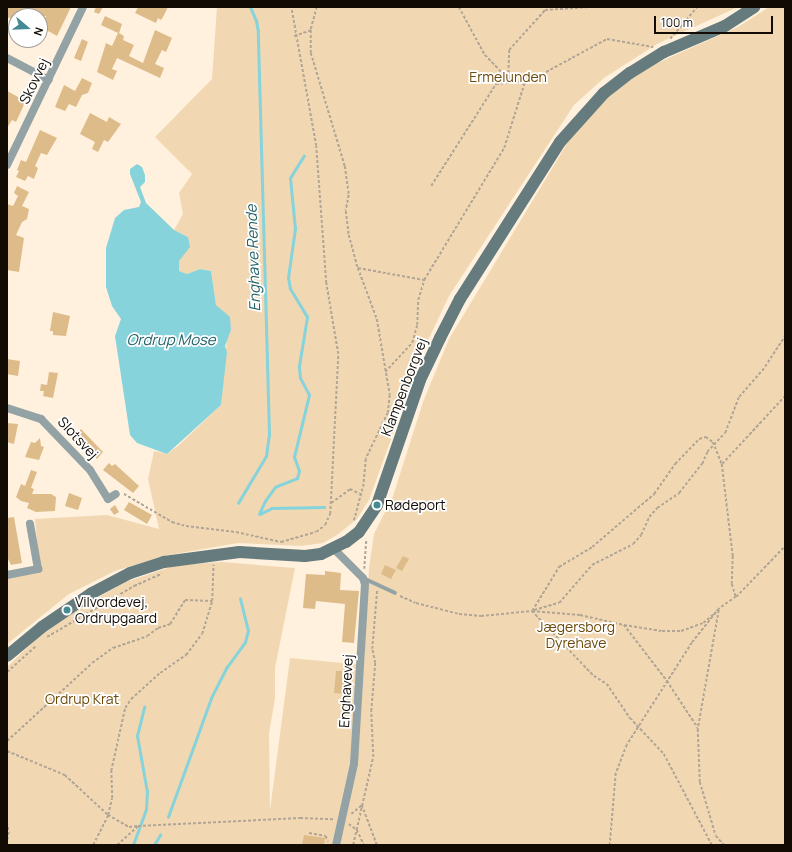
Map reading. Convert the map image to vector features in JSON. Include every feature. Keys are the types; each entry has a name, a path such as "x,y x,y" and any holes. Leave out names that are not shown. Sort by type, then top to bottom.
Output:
{"street":[{"name":"Skovvej","path":"7,165 83,7"},
{"name":"Klampenborgvej","path":"10,654 42,627 92,593 130,573 164,562 213,554 239,552 305,556 334,549 359,532 377,505 420,380 460,299 560,142 579,118 604,93 664,52 725,26 754,7"},
{"path":"7,58 49,80"},
{"name":"Slotsvej","path":"7,408 41,419 90,470 108,499 116,494"},
{"path":"7,575 38,569 30,524"},
{"path":"334,549 363,578"},
{"name":"Enghavevej","path":"336,844 345,821 354,764 365,584 363,578"}],"lane":[{"path":"363,578 395,593"}],"path":[{"path":"116,494 126,494 172,522 186,526 236,532 281,542 316,532 324,525 331,503 338,354 326,283 316,146 294,36 291,7"},
{"path":"317,7 311,30 311,53 345,166 349,195 346,211 348,223 358,268 377,319 390,395 388,413 366,459 364,484 353,521 359,532 368,541 363,578"},
{"path":"459,7 485,55 508,79 524,84 607,39 648,45 664,52 671,36 682,27 697,7"},
{"path":"508,79 508,50 545,8 590,7"},
{"path":"294,36 311,30"},
{"path":"431,186 496,84 516,82"},
{"path":"385,372 412,343 417,325 418,300 424,280 504,148 524,84"},
{"path":"358,268 424,280"},
{"path":"532,611 559,603 592,565 633,544 641,536 649,518 657,508 679,493 724,433 739,397 762,371 785,336"},
{"path":"722,464 785,396"},
{"path":"532,611 559,567 592,547 654,494 691,446 706,437 715,444 722,464 733,556 732,584 736,597"},
{"path":"331,503 350,489 360,494"},
{"path":"395,593 416,603 459,614 481,616 532,611 580,615 624,626 662,631 681,630 703,623 736,597 785,546"},
{"path":"93,845 108,815 112,765 125,708 131,699 160,673 194,646 202,634 212,600 213,554"},
{"path":"45,638 134,586 164,573"},
{"path":"353,845 373,757 371,711 375,663 372,649 378,586"},
{"path":"7,741 92,663 113,648 147,636 158,628 170,624 185,600 212,600"},
{"path":"610,845 616,773 627,745 666,681 720,609"},
{"path":"720,609 698,729 700,782 716,836 724,845"},
{"path":"532,611 577,655 594,676 607,684 630,718 664,754 712,845"},
{"path":"624,626 666,681 698,729"},
{"path":"7,672 40,643"},
{"path":"7,751 65,775 108,815 129,827 300,818 345,821 356,830 364,845"},
{"path":"350,815 362,805"},
{"path":"362,805 377,845"},
{"path":"7,822 7,842"},
{"path":"117,845 137,826"},
{"path":"309,833 326,836 327,841 336,844"}],"green space":[{"name":"Ermelunden","path":"217,7 738,7 657,44 604,78 574,105 449,296 423,351 369,500 357,519 337,535 323,543 301,546 238,543 163,556 115,571 69,594 7,644 7,577 40,571 35,519 107,515 159,529 148,479 154,451 167,454 178,446 221,405 227,339 216,305 211,271 200,269 187,274 179,271 179,261 188,237 174,230 183,214 179,193 192,174 155,137 212,79"},
{"name":"Jægersborg Dyrehave","path":"769,7 785,7 785,845 7,845 7,667 33,642 75,610 126,582 176,565 222,562 295,568 275,668 275,699 269,733 270,810 290,658 364,665 369,568 374,534 393,496 423,402 449,339 568,142 607,96 653,65 738,27"}],"water":[{"name":"Ordrup Mose","path":"137,164 142,167 145,175 145,182 140,187 146,203 174,230 188,237 190,247 179,261 179,271 187,274 200,269 211,271 216,305 230,317 231,330 225,346 227,352 221,405 167,454 137,443 130,435 115,336 121,319 112,306 106,287 106,248 115,218 124,210 139,207 141,202 130,174 130,169"}],"building":[{"path":"7,7 71,7 57,36 48,31 48,8 8,8 7,17"},
{"path":"96,7 103,7 99,14 94,12"},
{"path":"138,7 168,7 161,20 158,18 156,23 135,13"},
{"path":"105,16 122,24 119,33 124,36 123,40 134,45 129,56 143,63 155,30 172,38 166,52 162,50 155,64 164,68 160,78 117,58 112,69 117,71 113,80 97,72 106,43 112,46 118,33 101,25"},
{"path":"82,39 88,42 81,61 74,58"},
{"path":"82,78 92,83 88,93 82,95 76,107 69,104 65,111 55,107 64,85 75,91"},
{"path":"7,91 20,98 23,93 28,96 16,122 12,120 7,128"},
{"path":"90,113 107,122 109,117 121,124 108,142 104,140 98,152 92,149 95,142 80,134"},
{"path":"40,130 57,138 47,155 41,153 35,166 38,168 34,179 28,176 25,181 16,177 19,171 17,170 21,160 26,162"},
{"path":"17,186 29,192 22,206 29,209 27,219 22,222 16,235 24,238 19,272 7,270 7,204 13,206 18,196 14,193"},
{"path":"53,312 70,316 66,336 53,335 53,331 50,331"},
{"path":"7,359 20,361 18,376 7,374"},
{"path":"49,372 58,373 53,398 43,396 44,391 40,391 41,384 47,385"},
{"path":"7,423 18,424 14,444 7,442"},
{"path":"81,429 103,452 97,459 74,436"},
{"path":"40,438 41,446 44,447 39,460 25,457 31,442 35,443"},
{"path":"109,463 112,466 115,464 139,486 133,493 103,470"},
{"path":"31,470 37,472 31,488 34,489 32,494 51,494 56,497 55,511 36,512 27,508 29,503 21,501 16,497 21,484 25,486"},
{"path":"69,493 82,498 78,510 65,506"},
{"path":"129,502 152,515 147,524 124,510"},
{"path":"115,505 119,512 114,515 110,509"},
{"path":"14,517 22,563 11,565 7,557 7,518"},
{"path":"403,556 409,559 402,571 396,568"},
{"path":"385,565 396,570 391,579 381,574"},
{"path":"325,571 341,573 340,590 359,591 354,643 342,642 345,604 316,601 315,609 303,608 306,574 325,575"},
{"path":"347,656 354,657 353,665 347,665"},
{"path":"336,671 342,671 342,679 348,679 347,694 334,693"},
{"path":"304,835 325,838 324,845 302,845"}],"waterway":[{"name":"Enghave Rende","path":"238,503 266,456 269,434 258,32 256,21 250,7"},
{"path":"259,514 265,501 275,487 297,478 299,471 294,457 309,395 300,378 299,366 307,317 290,289 288,278 295,229 290,178 304,156"},
{"path":"260,514 272,508 324,507"},
{"path":"168,817 211,698 227,667 245,642 248,631 240,599"},
{"name":"Enghave Rende","path":"133,845 146,809 147,792 137,736 144,707"},
{"path":"154,845 160,835"}],"place":[{"name":"Rødeport","path":"377,505"},
{"name":"Vilvordevej, Ordrupgaard","path":"67,610"}],"park label":[{"name":"Ordrup Krat","path":"82,699"}]}
